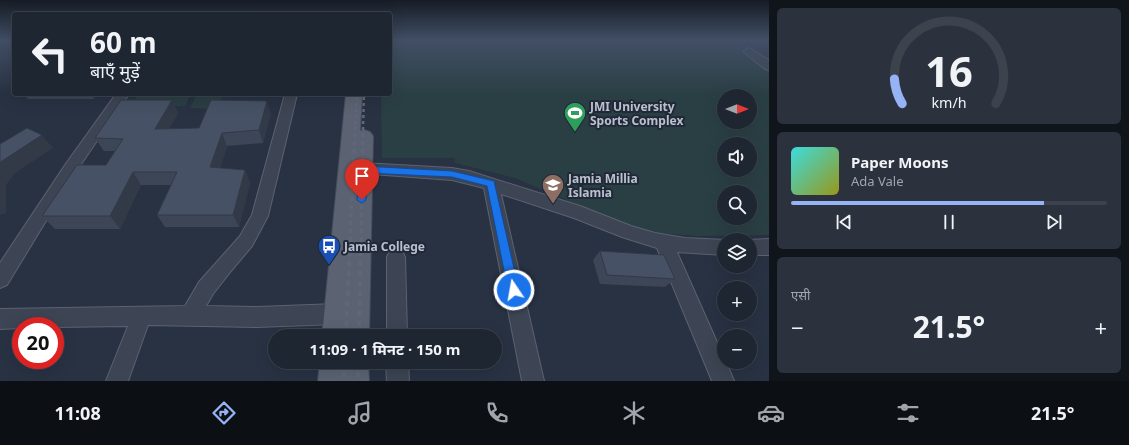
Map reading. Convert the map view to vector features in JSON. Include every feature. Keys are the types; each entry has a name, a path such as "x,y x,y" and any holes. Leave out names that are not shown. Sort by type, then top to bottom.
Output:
{"main road":[{"path":"336,329 354,96"},
{"path":"356,329 365,96"},
{"path":"332,381 333,369"},
{"path":"354,381 355,369"}],"lane":[{"path":"758,58 769,66"},
{"path":"0,279 70,169 122,96"},
{"path":"191,315 206,288 224,265 246,242 260,216 274,166 291,96"},
{"path":"363,169 452,174 491,184 580,213 628,232 663,242 685,246 717,247"},
{"path":"491,184 533,381"},
{"path":"663,242 723,381"},
{"path":"757,247 769,247"},
{"path":"396,257 397,329"},
{"path":"0,319 142,315 258,317 337,314"},
{"path":"117,381 142,315"},
{"path":"397,369 398,381"}],"green space":[{"name":"JMI University Sports Complex","path":"392,58 754,58 769,69 769,235 757,235 757,233 717,233 717,236 698,236 658,233 619,222 515,178 455,163 455,158 382,158 381,96 392,96"},
{"path":"138,96 190,96 185,106 145,107 128,104"},
{"path":"196,96 222,96 217,109 190,108"}],"building":[{"path":"121,100 172,100 155,129 199,128 211,100 267,101 259,130 222,133 210,167 245,170 233,215 157,215 177,172 133,172 110,216 42,216 77,165 106,165 123,139 95,138"},
{"path":"27,128 42,135 0,163 0,144"},
{"path":"600,251 664,255 675,279 607,275"}],"railway":[{"path":"355,130 357,96"},
{"path":"363,130 364,96"},
{"path":"350,241 355,129"},
{"path":"361,241 363,129"},
{"path":"346,329 350,240"},
{"path":"359,329 361,240"},
{"path":"344,369 344,381"},
{"path":"358,369 358,381"}],"place":[{"name":"JMI University Sports Complex","path":"575,132"},
{"name":"Jamia Millia Islamia","path":"553,204"},
{"name":"Jamia College","path":"329,266"}],"route":[{"path":"362,200 363,169 452,174 470,177 491,184 514,290"}]}
